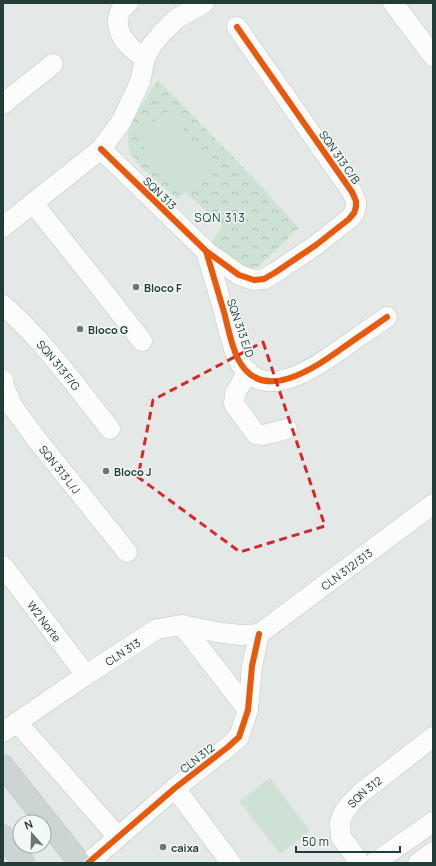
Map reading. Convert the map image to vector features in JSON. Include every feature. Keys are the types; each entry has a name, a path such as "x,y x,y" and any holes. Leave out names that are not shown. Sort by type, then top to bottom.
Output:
{"main road":[{"path":"3,766 80,863"},
{"path":"3,836 24,863"}],"street":[{"path":"128,3 121,10 118,19 118,28 130,47 145,58"},
{"path":"3,227 101,149 121,122 140,82 145,58 152,45 176,19 204,3"},
{"path":"393,3 433,56"},
{"name":"SQN 313 C/B","path":"206,251 239,275 254,280 264,279 316,245 349,219 354,213 356,207 356,201 352,192 237,27"},
{"path":"3,104 53,64"},
{"name":"SQN 313","path":"101,149 206,251"},
{"path":"33,203 142,341"},
{"name":"SQN 313 E/D","path":"206,251 239,359 248,371 256,378 276,382 298,375 321,363 387,317"},
{"name":"SQN 313 F/G","path":"3,305 41,342 110,428"},
{"path":"248,371 234,394 234,404 256,434 264,435 287,429"},
{"name":"SQN 313 L/J","path":"3,380 4,386 17,413 127,552"},
{"name":"CLN 312/313","path":"259,634 433,504"},
{"name":"W2 Norte","path":"3,566 86,675"},
{"path":"182,625 248,710"},
{"name":"CLN 313","path":"10,727 157,629 182,625 222,633 241,635 259,634"},
{"name":"CLN 312","path":"88,863 175,788 239,737 248,710 252,666 259,634"},
{"path":"10,727 118,837"},
{"name":"SQN 312","path":"360,863 341,837 340,822 344,812 349,804 362,792 433,737"},
{"path":"175,788 231,863"},
{"path":"374,863 433,822"},
{"path":"418,863 433,852"}],"highlighted area":[{"path":"263,342 325,526 240,552 138,477 153,400"}],"green space":[{"path":"158,80 241,165 299,228 258,267 241,270 209,246 222,227 221,224 185,192 178,199 143,169 131,155 128,144 128,133 137,112"},
{"path":"170,110 212,169 177,193 135,134"},
{"path":"270,778 310,831 280,854 239,801"}],"cycle path":[{"path":"101,149 206,251 239,275 254,280 264,279 276,272 316,245 349,219 354,213 356,207 356,201 352,192 237,27"},
{"path":"206,251 238,359 248,373 261,380 275,381 290,378 304,372 319,364 387,317"},
{"path":"88,863 175,788 239,737 248,710 252,666 259,634"}],"place":[{"name":"Bloco F","path":"136,287"},
{"name":"Bloco G","path":"80,329"},
{"name":"Bloco J","path":"106,471"},
{"name":"caixa","path":"163,847"}],"district":[{"name":"SQN 313","path":"220,217"}]}
